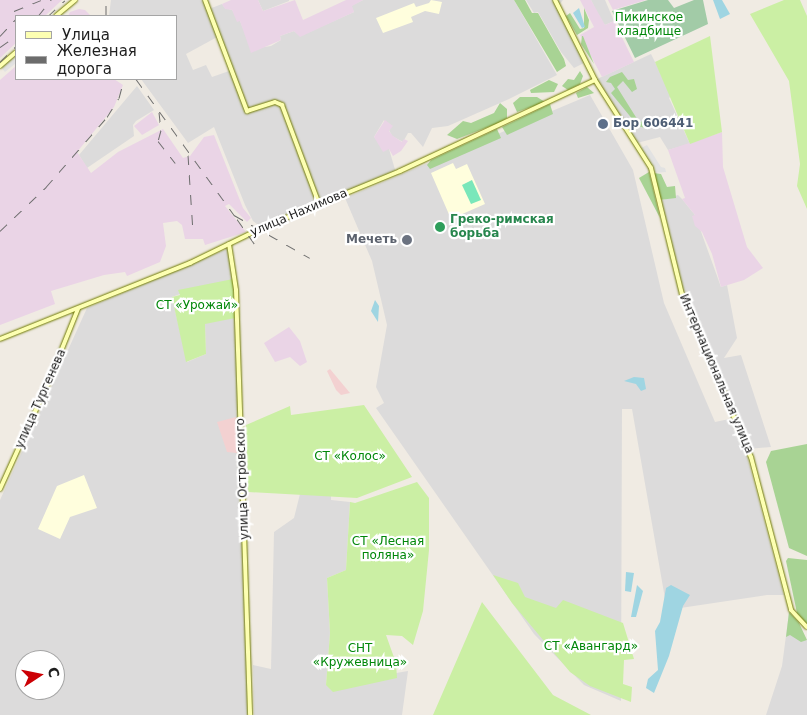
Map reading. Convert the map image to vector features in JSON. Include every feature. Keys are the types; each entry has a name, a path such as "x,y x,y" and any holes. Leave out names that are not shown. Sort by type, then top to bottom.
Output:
{"main road":[{"path":"57,15 75,0"},
{"path":"205,0 247,111 275,102 282,104 319,204"},
{"name":"Интернациональная улица","path":"555,0 595,80 651,168 682,294 751,457 791,610 807,627"},
{"path":"0,66 15,53"},
{"name":"улица Нахимова","path":"0,339 78,308 400,171 595,80"},
{"name":"улица Островского","path":"229,244 236,290 250,715"},
{"name":"улица Тургенева","path":"0,489 49,381 78,308"}],"shaded area":[{"path":"0,0 62,0 46,15 15,15 15,44 0,58"},
{"path":"111,0 205,0 209,9 222,4 225,8 232,10 240,21 252,49 271,46 281,40 280,36 294,31 300,36 354,12 351,6 363,0 514,0 557,75 448,126 432,128 423,147 411,133 408,133 403,142 392,136 384,120 374,137 389,149 396,173 262,228 253,221 245,205 214,127 188,143 142,80 178,80 178,15 109,15","holes":["219,36 232,70 212,77 206,65 193,70 186,54"]},
{"path":"231,0 258,0 263,11 295,0 303,20 346,0 363,0 352,6 354,12 300,37 294,31 280,36 281,40 251,53 240,21 237,22 232,10 225,9 222,4"},
{"path":"258,0 289,0 289,1 263,11"},
{"path":"431,0 442,2 439,14 425,11 411,17 413,22 383,33 376,18 414,3 416,7 429,3"},
{"path":"526,0 563,0 558,6 586,62 574,68 561,52 538,12 534,13"},
{"path":"580,0 591,0 605,25 614,21 634,62 602,77 580,35 594,27"},
{"path":"591,0 605,0 614,21 605,25 602,23"},
{"path":"608,0 646,0 613,10"},
{"path":"79,9 85,10 90,15 68,15 70,12"},
{"path":"651,54 672,96 669,98 690,144 668,150 660,137 637,143 595,80"},
{"path":"15,55 15,64 5,72 1,67"},
{"path":"15,67 15,80 116,80 123,85 114,107 77,152 91,173 118,152 163,129 183,158 190,156 204,137 214,135 243,208 251,218 247,222 229,204 225,206 246,232 205,245 203,239 185,239 182,225 177,221 163,223 166,246 160,262 127,276 125,272 104,275 51,291 55,304 0,325 0,80"},
{"path":"137,86 154,110 136,121 133,125 134,136 87,168 79,155"},
{"path":"590,95 633,170 664,303 715,422 734,418 682,294 659,201 678,195 695,215 721,287 727,285 737,338 724,358 741,355 771,447 748,449 742,437 784,595 767,595 667,610 632,409 622,409 621,701 584,685 534,634 376,408 384,403 376,387 387,325 372,261 345,198"},
{"path":"152,112 159,125 142,135 134,126"},
{"path":"385,120 393,126 389,131 393,136 402,142 404,139 408,141 401,151 393,156 389,149 383,152 374,137"},
{"path":"722,132 723,167 747,247 763,268 744,280 721,287 712,254 702,232 695,226 692,216 695,215 682,199 685,198 668,150"},
{"path":"647,145 666,172 654,173 641,148"},
{"path":"453,163 456,169 467,164 485,204 451,219 431,173"},
{"path":"229,248 234,275 248,715 0,715 0,500 87,308","holes":["180,294 205,324 206,354 187,362 172,297"]},
{"path":"289,327 300,341 307,362 300,366 290,357 275,362 264,343"},
{"path":"330,369 350,393 341,395 336,390 327,371"},
{"path":"236,417 237,453 227,452 217,422"},
{"path":"84,475 97,508 70,517 60,539 38,529 57,486"},
{"path":"301,490 331,492 331,500 350,502 346,570 327,578 330,633 326,685 408,671 402,715 254,715 253,665 271,669 274,532 294,518"},
{"path":"789,613 798,622 807,641 807,715 766,715 782,666"}],"green space":[{"path":"514,0 525,0 532,13 538,13 564,59 566,66 557,72"},
{"name":"Пикинское кладбище","path":"648,0 668,0 674,8 694,0 703,0 708,24 635,58 612,11"},
{"path":"784,0 800,0 807,16 807,209 797,186 800,164 789,81 750,14"},
{"path":"584,8 589,20 588,28 577,35 566,16 570,13 580,29 584,28"},
{"path":"583,36 594,64 581,44"},
{"path":"710,36 722,132 690,144 655,62"},
{"path":"580,71 583,76 580,84 568,90 562,86 568,79 574,80"},
{"path":"622,72 628,80 634,79 637,89 632,92 623,81 617,87 639,122 646,121 645,128 638,126 611,93 615,89 611,83 606,82 610,77"},
{"path":"549,80 558,84 554,92 531,93 530,90"},
{"path":"587,87 594,93 578,98 576,93"},
{"path":"520,97 537,97 545,102 517,112 513,103"},
{"path":"500,103 507,109 507,118 501,122 457,139 447,135 463,121 471,123 494,113"},
{"path":"550,104 553,114 507,135 502,127"},
{"path":"497,129 501,138 430,169 427,165 431,160"},
{"path":"649,172 660,218 639,178"},
{"path":"654,173 661,174 667,187 675,186 676,198 659,200"},
{"path":"472,180 481,200 471,204 462,185"},
{"name":"СТ «Урожай»","path":"233,279 235,318 205,324 206,354 186,362 172,297 180,295 178,290"},
{"name":"СТ «Колос»","path":"364,405 412,477 357,498 248,492 246,425 290,406 291,415"},
{"path":"807,444 807,556 789,548 766,462 771,451"},
{"name":"СТ «Лесная поляна»","path":"417,482 429,498 429,550 423,611 413,645 402,636 386,635 396,663 397,678 333,692 326,685 330,633 327,578 346,570 350,502 355,503"},
{"path":"788,558 807,560 807,624 797,613 786,561"},
{"name":"СТ «Авангард»","path":"493,575 518,583 525,597 556,608 563,600 623,623 634,659 624,660 623,684 632,687 631,702 590,686 570,672 512,603"},
{"path":"482,602 553,695 591,715 433,715"},
{"path":"789,612 799,623 807,640 801,642 790,635 786,637"}],"water":[{"path":"713,0 722,0 730,14 720,19"},
{"path":"579,8 585,27 582,28 573,13"},
{"path":"375,300 379,306 378,322 371,311"},
{"path":"634,377 644,378 646,389 641,391 636,384 624,381"},
{"path":"626,572 634,573 631,592 625,591"},
{"path":"637,585 643,591 636,617 631,617"},
{"path":"671,585 690,595 683,606 669,656 654,693 646,688 648,679 658,670 655,631 660,622 666,588"}],"railway":[{"path":"14,11 41,0"},
{"path":"39,15 51,0"},
{"path":"49,15 65,0"},
{"path":"106,0 106,15"},
{"path":"0,36 15,20"},
{"path":"0,47 15,37"},
{"path":"0,62 15,47"},
{"path":"0,231 46,187 107,117 119,98 124,80"},
{"path":"137,80 234,215 310,258"},
{"path":"159,112 161,130 158,141 175,163"},
{"path":"188,155 193,233"},
{"path":"237,219 256,246"}],"place":[{"name":"Бор 606441","path":"603,124"},
{"name":"Греко-римская борьба","path":"440,227"},
{"name":"Мечеть","path":"407,240"}],"park label":[{"name":"СНТ «Кружевница»","path":"360,656"}]}
